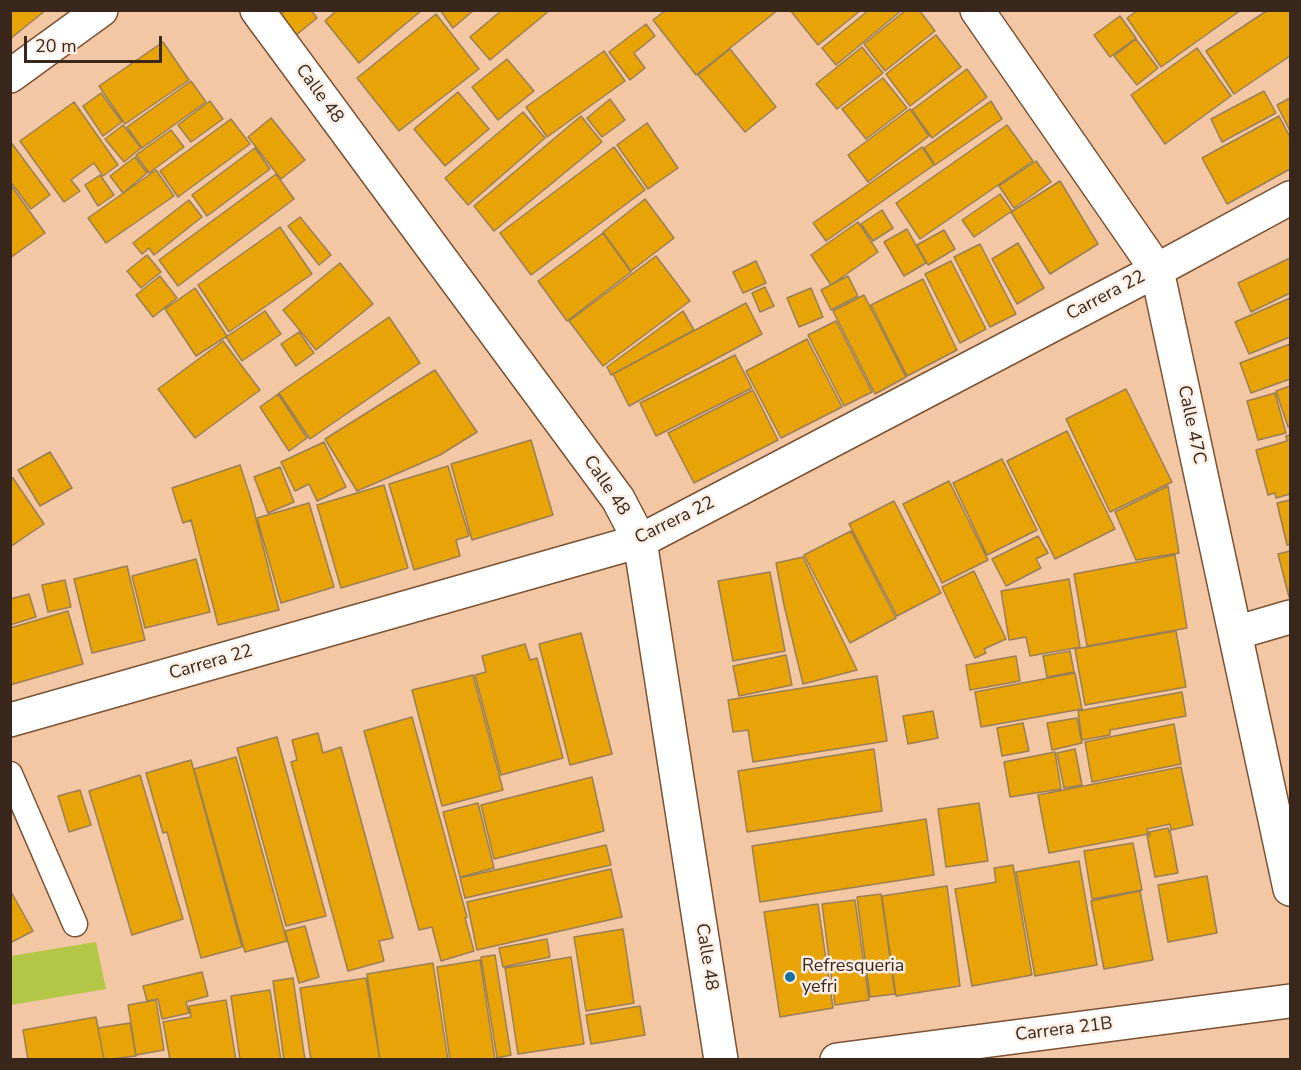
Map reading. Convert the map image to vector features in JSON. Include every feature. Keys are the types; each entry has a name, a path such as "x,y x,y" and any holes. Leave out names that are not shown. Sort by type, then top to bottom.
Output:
{"street":[{"path":"10,76 101,10"},
{"name":"Calle 48","path":"257,10 618,499 640,541 722,1059"},
{"name":"Calle 47C","path":"977,10 1157,270 1290,889"},
{"name":"Carrera 22","path":"10,720 640,541 1290,198"},
{"path":"1235,633 1290,617"},
{"name":"Carrera 21B","path":"837,1059 1290,1001"}],"lane":[{"path":"10,774 75,924"}],"green space":[{"path":"96,942 106,989 11,1005 11,956"}],"building":[{"path":"10,10 12,11 46,10 10,39"},
{"path":"286,10 311,10 317,18 295,36 278,17"},
{"path":"337,10 422,10 359,63 325,21"},
{"path":"440,10 474,10 453,28"},
{"path":"502,10 550,10 490,60 470,37"},
{"path":"666,10 778,10 696,75 653,20"},
{"path":"790,10 861,10 818,45"},
{"path":"869,10 902,10 836,65 822,48"},
{"path":"906,10 919,10 935,31 885,71 864,44"},
{"path":"1138,10 1241,10 1161,67 1127,18"},
{"path":"1268,10 1290,10 1290,56 1234,94 1206,51"},
{"path":"436,14 479,69 399,131 357,78"},
{"path":"1120,16 1136,38 1110,57 1094,35"},
{"path":"646,24 655,36 634,53 645,68 630,80 609,52"},
{"path":"936,35 961,67 910,106 886,74"},
{"path":"1136,39 1158,68 1137,85 1114,56"},
{"path":"163,42 189,80 125,124 99,86"},
{"path":"862,47 883,73 837,109 816,84"},
{"path":"1197,48 1231,96 1165,144 1131,95"},
{"path":"730,49 776,107 745,132 698,75"},
{"path":"604,51 625,81 547,137 526,107"},
{"path":"507,59 534,91 498,120 472,87"},
{"path":"967,69 987,97 932,138 912,110"},
{"path":"883,78 907,108 866,139 842,109"},
{"path":"191,81 206,102 142,148 127,127"},
{"path":"1264,91 1276,113 1222,142 1211,119"},
{"path":"458,92 489,129 445,166 414,129"},
{"path":"101,93 122,122 103,136 83,106"},
{"path":"1290,98 1290,131 1277,105"},
{"path":"610,99 625,120 602,137 587,118"},
{"path":"210,101 223,119 191,142 178,125"},
{"path":"991,101 1002,119 935,165 924,148"},
{"path":"74,102 118,165 103,176 94,163 71,180 80,191 64,202 20,141"},
{"path":"910,109 929,136 868,182 848,155"},
{"path":"523,112 545,138 468,205 445,178"},
{"path":"581,116 602,142 494,231 474,206"},
{"path":"1279,116 1290,137 1290,169 1227,204 1202,158"},
{"path":"271,118 305,160 281,179 248,137"},
{"path":"231,119 250,144 178,197 160,171"},
{"path":"647,123 678,168 648,189 617,145"},
{"path":"123,125 141,148 124,162 105,139"},
{"path":"1007,125 1033,161 920,239 896,203"},
{"path":"171,130 184,147 149,173 136,155"},
{"path":"10,141 50,195 31,209 10,181"},
{"path":"614,147 645,190 531,275 500,233"},
{"path":"922,147 934,165 826,241 813,223"},
{"path":"255,148 270,169 207,216 192,195"},
{"path":"135,157 147,173 123,193 110,176"},
{"path":"1036,161 1051,182 1014,208 999,186"},
{"path":"156,170 174,196 106,243 88,218"},
{"path":"276,174 294,199 178,286 159,260"},
{"path":"100,175 114,195 98,206 85,185"},
{"path":"1060,181 1098,244 1050,274 1011,212"},
{"path":"10,184 45,233 10,258"},
{"path":"1000,194 1012,211 974,237 962,220"},
{"path":"645,199 674,238 631,271 603,232"},
{"path":"189,200 202,217 154,255 149,248 142,254 133,243"},
{"path":"882,210 893,228 873,241 861,224"},
{"path":"300,217 331,255 319,265 288,226"},
{"path":"858,222 878,252 831,285 811,255"},
{"path":"280,227 312,274 229,332 198,285"},
{"path":"907,229 926,263 904,276 884,242"},
{"path":"944,230 955,249 928,265 917,245"},
{"path":"603,233 631,272 567,321 538,281"},
{"path":"1018,243 1044,288 1017,304 992,259"},
{"path":"980,244 1016,314 990,327 954,257"},
{"path":"147,255 161,272 141,288 127,271"},
{"path":"656,256 690,301 603,366 569,321"},
{"path":"1290,258 1290,293 1251,312 1238,283"},
{"path":"756,261 766,283 743,293 733,272"},
{"path":"951,261 986,329 960,343 925,274"},
{"path":"340,263 373,304 316,350 283,310"},
{"path":"160,276 177,298 153,317 136,295"},
{"path":"848,276 858,296 831,310 821,290"},
{"path":"923,279 957,350 907,376 871,305"},
{"path":"765,287 774,306 760,312 752,293"},
{"path":"195,288 227,336 196,356 165,309"},
{"path":"811,288 823,317 799,327 787,298"},
{"path":"864,295 906,377 875,394 833,311"},
{"path":"1290,298 1290,337 1249,354 1235,322"},
{"path":"746,303 762,334 629,406 613,374"},
{"path":"265,311 281,334 242,361 226,337"},
{"path":"683,311 694,330 611,375 607,367"},
{"path":"389,317 420,363 310,439 279,393"},
{"path":"836,321 872,392 844,406 808,335"},
{"path":"299,332 314,353 296,366 281,344"},
{"path":"807,339 842,407 781,438 746,371"},
{"path":"223,341 260,390 195,438 158,389"},
{"path":"1290,344 1290,379 1251,393 1240,363"},
{"path":"735,355 752,388 656,436 640,403"},
{"path":"435,370 477,432 440,455 357,491 325,439"},
{"path":"1290,386 1290,426 1288,427 1276,391"},
{"path":"1126,389 1172,482 1110,512 1066,419"},
{"path":"753,390 778,440 694,483 668,433"},
{"path":"1275,393 1286,433 1258,440 1247,401"},
{"path":"278,394 307,438 289,451 260,407"},
{"path":"1067,431 1115,529 1055,559 1007,461"},
{"path":"1290,435 1290,494 1276,498 1275,493 1268,495 1256,450 1287,441 1286,436"},
{"path":"531,440 553,515 472,540 451,464"},
{"path":"324,442 346,487 317,501 309,484 295,491 281,462"},
{"path":"50,452 72,488 40,506 18,470"},
{"path":"1002,459 1037,530 987,555 953,483"},
{"path":"240,465 279,610 218,625 191,520 183,523 172,488"},
{"path":"448,466 469,536 456,540 460,556 414,570 389,484"},
{"path":"280,467 294,502 268,513 254,477"},
{"path":"13,478 44,524 10,547 10,479"},
{"path":"949,481 988,560 942,583 903,504"},
{"path":"384,485 408,568 341,588 317,505"},
{"path":"1168,486 1179,553 1136,560 1115,512"},
{"path":"1290,500 1290,544 1287,545 1277,503"},
{"path":"894,501 941,593 897,616 849,524"},
{"path":"309,503 334,587 281,603 257,518"},
{"path":"851,531 896,618 850,643 804,555"},
{"path":"1038,536 1048,553 1036,559 1041,568 1006,586 992,559"},
{"path":"1290,551 1290,597 1289,597 1278,554"},
{"path":"1175,555 1187,628 1087,646 1074,574"},
{"path":"803,557 857,670 803,684 776,563"},
{"path":"196,559 210,612 145,628 132,576"},
{"path":"127,566 145,640 92,653 74,579"},
{"path":"974,571 1006,639 984,649 986,653 975,658 942,587"},
{"path":"770,572 785,651 733,661 718,581"},
{"path":"1069,579 1080,647 1030,656 1026,637 1009,640 1001,591"},
{"path":"65,580 71,607 48,612 42,585"},
{"path":"29,594 36,617 10,625 10,599"},
{"path":"68,611 83,664 10,685 10,628"},
{"path":"1176,631 1186,687 1085,705 1075,649"},
{"path":"581,633 612,754 570,765 539,644"},
{"path":"525,644 530,660 537,658 563,758 501,775 475,675 486,672 482,656"},
{"path":"1070,651 1074,672 1047,677 1043,656"},
{"path":"786,655 792,685 739,696 733,666"},
{"path":"1016,656 1020,681 970,690 966,665"},
{"path":"1075,673 1082,709 981,727 975,692"},
{"path":"473,675 503,790 442,806 412,690"},
{"path":"877,676 887,741 753,762 748,730 733,732 728,700"},
{"path":"1182,692 1186,716 1110,730 1110,735 1082,740 1078,711"},
{"path":"933,711 938,738 908,744 903,716"},
{"path":"412,717 467,917 465,918 474,951 441,961 432,927 419,930 364,731"},
{"path":"1077,718 1082,743 1052,750 1047,723"},
{"path":"1023,723 1029,751 1002,756 997,728"},
{"path":"1174,724 1181,764 1092,782 1085,742"},
{"path":"318,733 323,753 341,747 393,938 379,941 384,961 348,971 291,762 297,760 292,740"},
{"path":"277,737 326,916 286,926 237,748"},
{"path":"874,749 882,811 747,832 738,771"},
{"path":"1075,749 1082,785 1064,788 1057,753"},
{"path":"1055,752 1061,789 1010,797 1004,762"},
{"path":"236,757 287,941 245,952 194,769"},
{"path":"191,760 242,947 201,958 167,832 163,833 146,773"},
{"path":"1181,767 1193,825 1171,830 1170,824 1147,829 1148,834 1049,853 1038,795"},
{"path":"140,775 183,919 132,935 89,791"},
{"path":"592,777 604,831 494,859 481,805"},
{"path":"80,790 91,825 69,832 58,796"},
{"path":"478,803 494,868 460,877 443,812"},
{"path":"979,803 988,861 946,867 938,809"},
{"path":"926,819 934,875 760,902 752,846"},
{"path":"1168,828 1178,873 1155,877 1147,836 1150,836 1149,832"},
{"path":"1133,843 1142,890 1092,899 1084,851"},
{"path":"606,845 611,865 465,898 460,878"},
{"path":"1079,861 1097,965 1035,976 1016,872"},
{"path":"1013,865 1032,975 972,986 955,889 996,882 994,868"},
{"path":"611,869 622,917 477,950 467,902"},
{"path":"1207,876 1217,933 1168,942 1158,885"},
{"path":"947,886 960,986 896,996 882,896"},
{"path":"10,890 33,931 10,943"},
{"path":"1140,891 1153,960 1104,969 1091,901"},
{"path":"881,894 895,994 870,997 857,897"},
{"path":"855,900 869,1000 835,1005 822,904"},
{"path":"818,904 833,1008 780,1017 764,912"},
{"path":"305,926 319,977 299,983 285,931"},
{"path":"623,929 634,1003 586,1011 574,937"},
{"path":"547,939 550,957 503,967 499,948"},
{"path":"495,955 511,1055 497,1058 481,957"},
{"path":"571,957 584,1044 518,1054 505,968"},
{"path":"480,960 495,1060 450,1060 437,967"},
{"path":"433,963 448,1060 380,1060 367,974"},
{"path":"202,972 208,996 186,1002 189,1013 162,1019 158,999 147,1001 143,986"},
{"path":"293,978 305,1060 284,1060 273,981"},
{"path":"366,978 380,1060 311,1060 300,988"},
{"path":"270,990 281,1060 240,1060 231,996"},
{"path":"156,1000 164,1050 136,1055 128,1005"},
{"path":"226,1000 236,1060 170,1060 163,1022 191,1017 189,1006"},
{"path":"640,1006 645,1035 591,1044 586,1015"},
{"path":"96,1017 104,1060 28,1060 23,1030"},
{"path":"130,1023 136,1056 104,1060 98,1028"}],"place":[{"name":"Refresqueria yefri","path":"790,977"}]}
